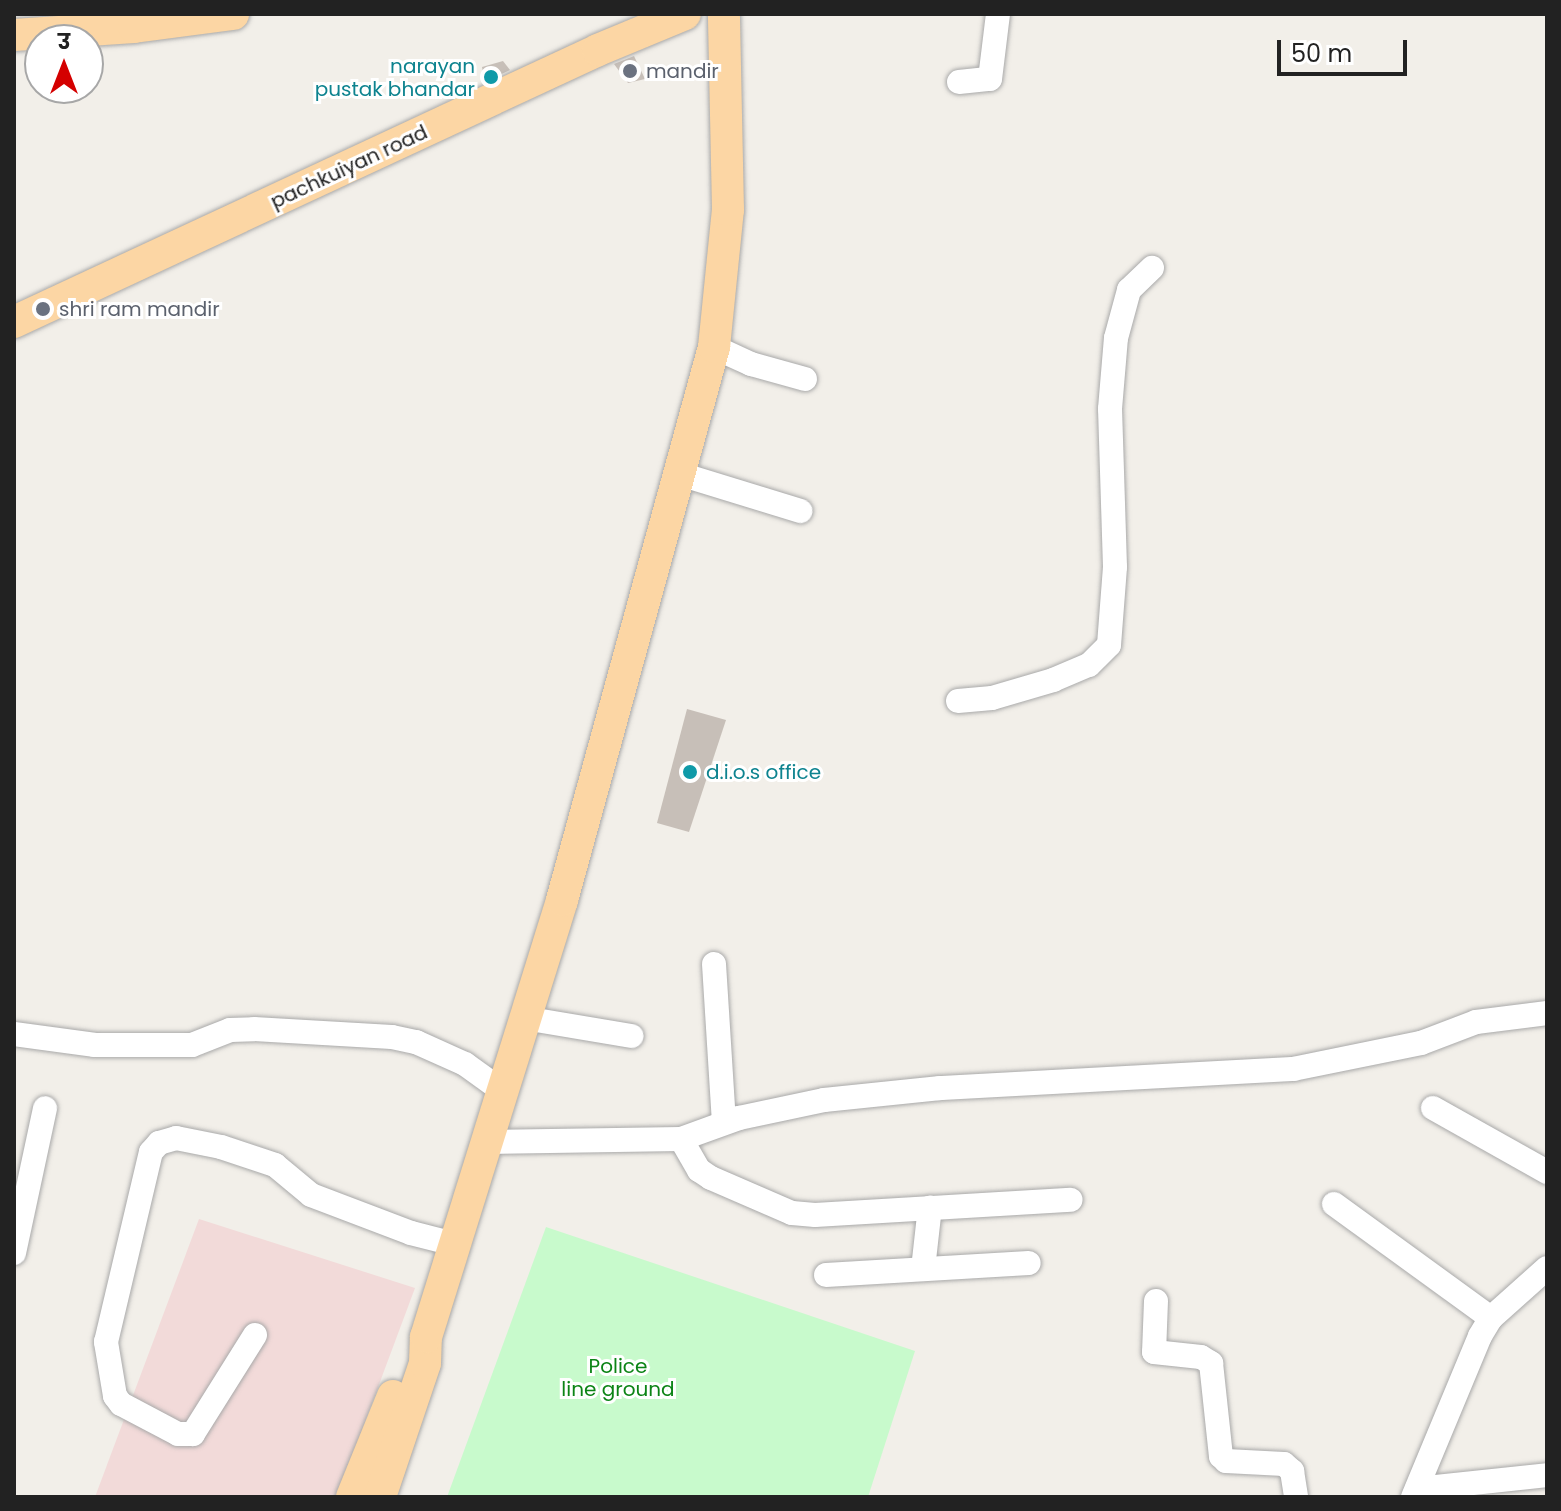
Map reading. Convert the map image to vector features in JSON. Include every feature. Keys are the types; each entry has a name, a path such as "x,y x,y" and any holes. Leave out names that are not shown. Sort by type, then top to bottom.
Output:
{"main road":[{"path":"14,15 52,14"},
{"path":"14,35 81,23 233,14"},
{"name":"pachkuiyan road","path":"14,322 598,50 685,14"},
{"path":"380,1497 425,1363 426,1337 566,885 714,347 728,210 724,14"},
{"path":"352,1497 408,1360 426,1337"}],"street":[{"path":"959,82 990,79 998,14"},
{"path":"958,701 992,698 1053,680 1097,660 1109,645 1116,508 1110,409 1118,323 1129,290 1152,268"},
{"path":"714,347 751,364 805,379"},
{"path":"680,474 800,511"},
{"path":"714,964 724,1123"},
{"path":"485,1142 681,1139 724,1123 824,1100 940,1088 1293,1069 1421,1043 1476,1022 1547,1013"},
{"path":"524,1018 632,1036"},
{"path":"14,1034 110,1045 192,1045 230,1030 254,1029 392,1037 416,1042 465,1064 501,1090"},
{"path":"14,1250 45,1108"},
{"path":"1433,1108 1547,1172"},
{"path":"255,1335 193,1434 178,1434 117,1400 106,1357 106,1342 151,1152 159,1143 176,1138 275,1165 311,1195 411,1233 454,1244"},
{"path":"681,1139 699,1170 792,1213 815,1215 1071,1200"},
{"path":"1334,1204 1491,1318"},
{"path":"923,1269 930,1207"},
{"path":"826,1275 1029,1263"},
{"path":"1545,1483 1415,1493 1469,1359 1491,1318 1547,1268"},
{"path":"1156,1301 1154,1352 1201,1357 1211,1363 1221,1456 1226,1461 1284,1464 1292,1471 1296,1497"}],"shaded area":[{"path":"199,1219 415,1288 337,1497 95,1497"}],"green space":[{"name":"Police line ground","path":"546,1227 915,1351 868,1497 447,1497"}],"building":[{"name":"mandir","path":"634,56 645,79 628,83 614,64"},
{"name":"narayan pustak bhandar","path":"503,61 510,70 485,82 482,67"},
{"name":"d.i.o.s office","path":"687,709 726,720 689,832 657,823"}],"place":[{"name":"mandir","path":"630,71"},
{"name":"narayan pustak bhandar","path":"491,77"},
{"name":"shri ram mandir","path":"43,309"},
{"name":"d.i.o.s office","path":"690,772"}]}
